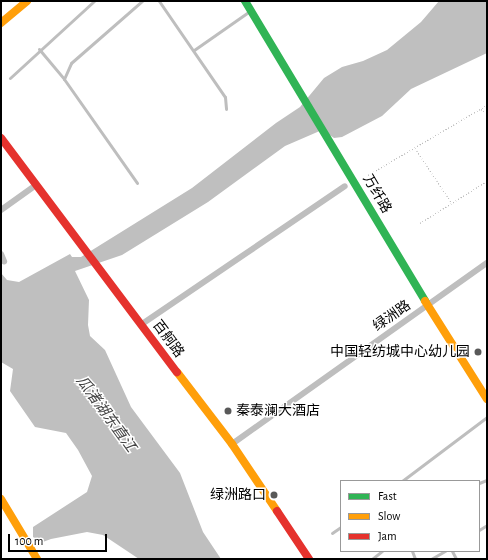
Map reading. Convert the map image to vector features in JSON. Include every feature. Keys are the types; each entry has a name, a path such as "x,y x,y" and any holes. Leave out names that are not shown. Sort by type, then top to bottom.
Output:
{"street":[{"path":"1,23 27,1"},
{"name":"万纤路","path":"245,1 330,140 427,305 487,399"},
{"name":"百舸路","path":"1,138 232,444 309,559"},
{"path":"1,210 36,185"},
{"path":"142,324 345,186"},
{"path":"1,254 4,261"},
{"name":"绿洲路","path":"232,444 487,263"},
{"path":"1,499 37,559"}],"lane":[{"path":"10,78 39,49 94,1"},
{"path":"64,79 71,62 142,1"},
{"path":"159,1 226,97 226,109"},
{"path":"194,50 251,10"},
{"path":"39,49 64,79 137,183"},
{"path":"403,480 487,417"},
{"path":"332,533 340,528"},
{"path":"372,559 381,552"},
{"path":"431,559 442,552"}],"path":[{"path":"368,175 487,105"},
{"path":"480,108 487,113"},
{"path":"415,148 451,203"},
{"path":"420,223 487,181"}],"water":[{"name":"瓜渚湖东直江","path":"439,1 487,1 487,53 411,89 382,116 342,137 334,138 322,130 285,146 208,202 122,255 75,271 89,300 88,325 90,336 105,350 131,407 180,473 203,532 221,559 139,559 103,535 87,532 51,539 40,543 33,537 33,527 87,492 92,476 78,450 66,433 35,427 10,391 13,369 1,362 1,273 7,280 19,282 70,254 72,257 81,257 192,188 276,123 300,107 324,78 342,67 363,61 387,50 421,22"}],"traffic: fast":[{"path":"245,1 425,301"}],"traffic: slow":[{"path":"1,23 27,1"},
{"path":"425,301 487,399"},
{"path":"177,372 232,444 277,511"},
{"path":"1,499 37,559"}],"traffic: jam":[{"path":"1,138 177,372"},
{"path":"277,511 309,559"}],"place":[{"name":"中国轻纺城中心幼儿园","path":"478,352"},
{"name":"秦泰澜大酒店","path":"228,411"},
{"name":"绿洲路口","path":"274,495"}]}
